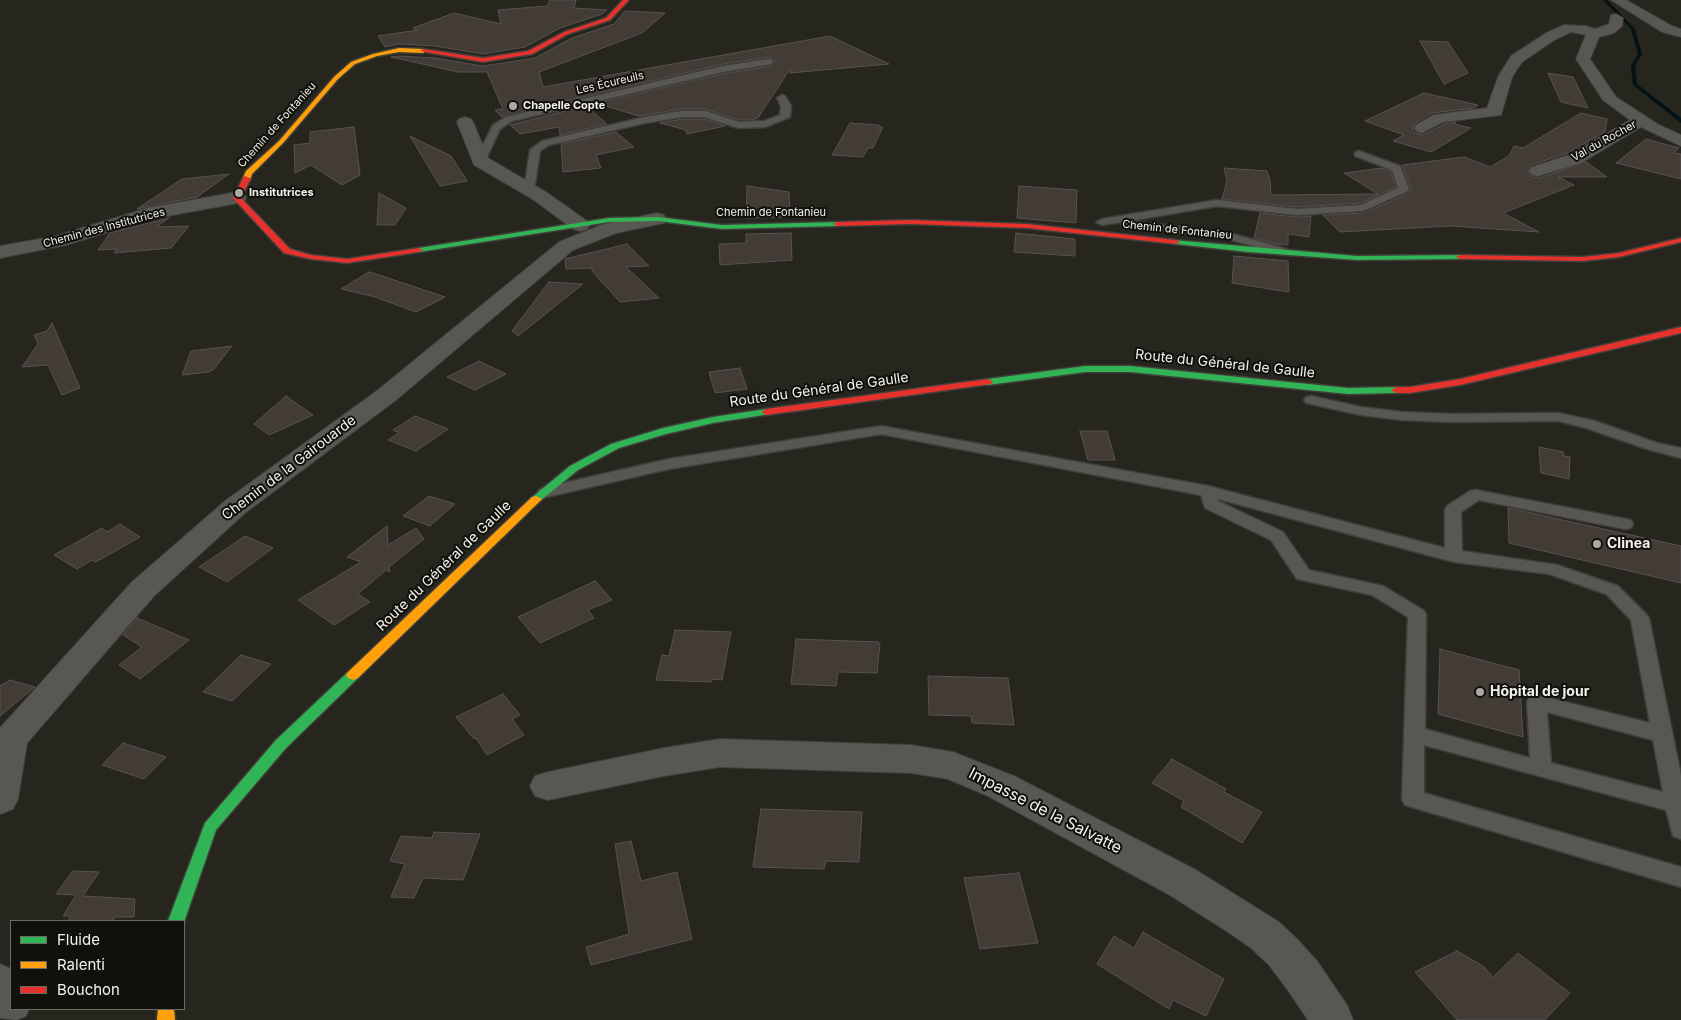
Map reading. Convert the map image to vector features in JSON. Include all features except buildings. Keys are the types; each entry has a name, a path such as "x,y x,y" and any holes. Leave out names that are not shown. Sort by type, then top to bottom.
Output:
{"street":[{"name":"Chemin de Fontanieu","path":"626,0 608,19 566,32 530,53 483,60 435,52 399,50 375,55 353,63 336,78 280,142 249,173 237,198 287,251 310,257 347,261 609,220 658,219 722,227 910,222 1027,226 1357,258 1521,257 1583,259 1619,255 1681,240"},
{"path":"1617,0 1667,29 1681,33"},
{"path":"1422,128 1439,118 1495,112 1495,105 1505,77 1516,59 1551,36 1569,28 1586,30 1593,34 1609,30 1615,26 1616,18"},
{"path":"1593,34 1584,59 1611,100 1642,120 1681,141"},
{"name":"Val du Rocher","path":"1538,171 1575,159 1642,120"},
{"path":"464,122 480,161 530,190 580,225"},
{"name":"Chemin des Institutrices","path":"0,252 59,241 148,214 237,198"},
{"name":"Chemin de la Gairouarde","path":"0,799 11,739 143,589 236,506 387,395 566,246 612,228 658,219"},
{"name":"Route du Général de Gaulle","path":"176,920 210,827 281,744 542,493 574,468 615,446 663,431 713,420 846,400 1085,369 1139,370 1348,391 1410,390 1460,382 1681,330"},
{"name":"Impasse de la Salvatte","path":"548,786 664,762 720,753 912,759 953,766 1001,786 1182,882 1242,919 1265,935 1283,952 1302,975 1332,1020"},
{"path":"0,984 10,1000"}],"lane":[{"name":"Les Écureuils","path":"480,161 496,127 509,119 723,69 769,62"},
{"path":"530,190 535,150 546,143 645,120 682,114 705,114 738,125 765,124 786,117 786,106 782,98"},
{"path":"1290,253 1226,235 1102,222 1217,203 1297,212 1363,208 1404,189 1396,168 1359,154"},
{"path":"1312,400 1361,411 1402,416 1450,418 1558,417 1590,424 1652,446 1681,453"},
{"path":"542,493 669,464 881,430 1208,492 1454,556 1551,569 1612,590 1640,618 1681,830"},
{"path":"1208,492 1211,504 1277,536 1303,575 1376,590 1417,614 1413,799 1681,877"},
{"path":"1454,556 1453,510 1476,495 1625,524"},
{"path":"1542,769 1538,702 1662,734"},
{"path":"1414,734 1676,804"}],"waterway":[{"path":"1605,0 1633,29 1640,54 1633,66 1635,85 1681,121"}],"traffic: fast":[{"path":"419,250 609,220 658,219 722,227 837,224"},
{"path":"1176,242 1248,250 1357,258 1460,257"},
{"path":"988,382 1085,369 1130,369 1348,391 1396,390"},
{"path":"536,499 574,468 615,446 663,431 713,420 766,412"},
{"path":"176,920 210,827 281,744 353,675"}],"traffic: slow":[{"path":"247,178 249,173 281,142 336,78 353,63 375,55 399,50 423,51"},
{"path":"353,675 536,499"},
{"path":"166,1010 166,1020"}],"traffic: jam":[{"path":"423,51 483,60 530,53 566,33 608,19 626,0"},
{"path":"247,178 237,198 287,251 311,257 347,261 419,250"},
{"path":"837,224 910,222 1027,226 1176,242"},
{"path":"1460,257 1583,259 1619,255 1681,240"},
{"path":"1396,390 1410,390 1460,382 1681,330"},
{"path":"766,412 988,382"}],"place":[{"name":"Chapelle Copte","path":"513,106"},
{"name":"Institutrices","path":"239,193"},
{"name":"Clinea","path":"1597,544"},
{"name":"Hôpital de jour","path":"1480,692"}]}
